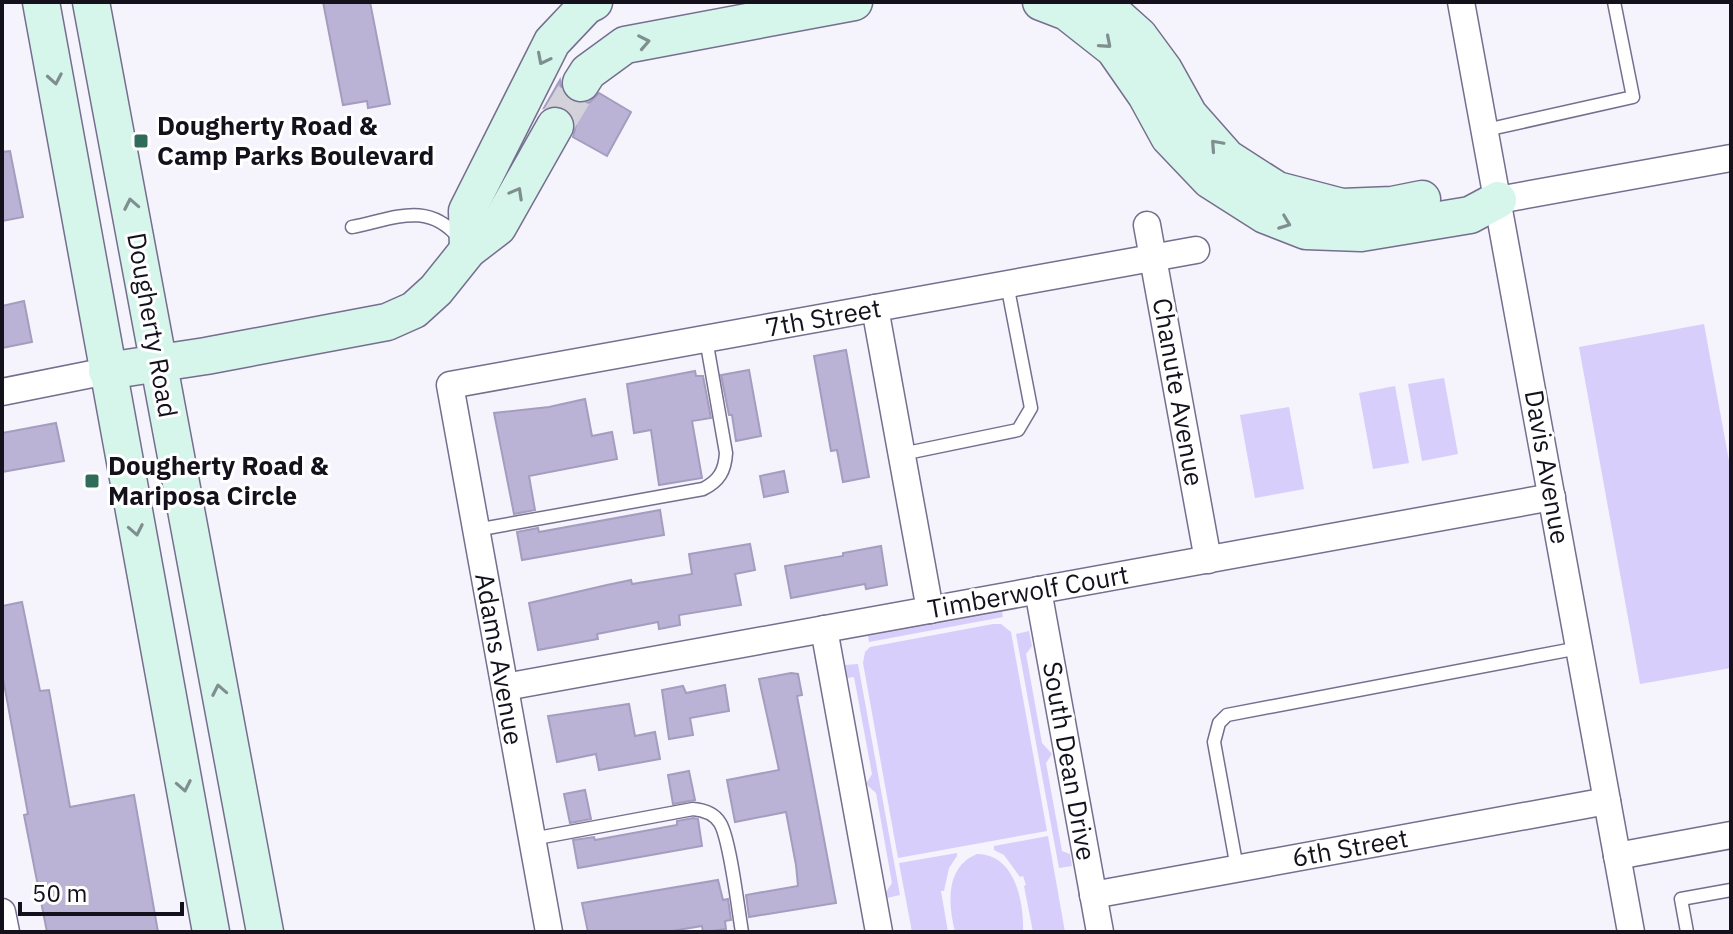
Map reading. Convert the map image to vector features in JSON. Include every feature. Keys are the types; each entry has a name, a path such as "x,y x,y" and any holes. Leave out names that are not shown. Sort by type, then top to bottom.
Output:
{"street":[{"name":"Dougherty Road","path":"41,2 211,932"},
{"name":"Dougherty Road","path":"91,2 265,932"},
{"path":"468,250 467,211 552,42 586,6 594,2"},
{"path":"581,83 588,72 625,45 854,2"},
{"path":"1041,2 1067,12 1114,49 1146,95 1169,137 1210,180 1265,215 1306,231 1361,233 1470,215 1498,200 1731,158"},
{"path":"1101,2 1139,36 1164,70 1189,115 1227,158 1277,190 1342,207 1392,205 1461,192 1498,200"},
{"name":"Davis Avenue","path":"1461,2 1631,932"},
{"path":"2,392 387,322 414,310 436,290 468,250 498,227 555,126"},
{"name":"Chanute Avenue","path":"1147,225 1208,560"},
{"name":"7th Street","path":"450,385 1196,250"},
{"path":"875,308 930,610"},
{"name":"Adams Avenue","path":"450,385 549,932"},
{"name":"Timberwolf Court","path":"505,687 1552,497"},
{"name":"South Dean Drive","path":"1038,590 1100,932"},
{"path":"824,629 879,932"},
{"name":"6th Street","path":"1093,895 1607,801"},
{"path":"1617,856 1731,835"},
{"path":"2,912 6,932"}],"lane":[{"path":"1486,130 1633,97 1614,2"},
{"path":"352,227 411,215 433,217 443,221 468,250"},
{"path":"902,454 1018,430 1031,408 1007,284"},
{"path":"476,530 712,485 726,466 726,453 706,339"},
{"path":"1237,868 1214,742 1219,723 1227,715 1579,648"},
{"path":"532,839 693,809 703,810 713,815 724,831 742,932"},
{"path":"1687,932 1681,899 1731,890"}],"shaded area":[{"path":"1704,324 1731,472 1731,668 1640,684 1579,347"},
{"path":"1444,378 1458,454 1422,461 1408,384"},
{"path":"1395,386 1409,463 1373,469 1359,393"},
{"path":"1289,407 1304,489 1255,498 1240,415"},
{"path":"1002,612 1003,617 869,642 868,636"},
{"path":"1001,624 1011,632 1047,831 898,858 863,663 865,652 870,647"},
{"path":"1029,631 1032,646 1026,654 1042,743 1052,754 1046,763 1062,851 1070,854 1072,866 1059,868 1016,634"},
{"path":"858,664 900,895 887,898 886,892 892,883 876,793 866,784 872,774 854,677 847,678 845,665"},
{"path":"1048,836 1065,932 1033,932 1023,876 1020,877 1004,855 994,850 994,846"},
{"path":"957,853 949,868 944,891 941,891 948,932 912,932 899,863"},
{"path":"977,854 990,856 1009,871 1022,907 1023,932 955,932 951,887 959,868"}],"building":[{"path":"323,2 370,2 390,104 368,108 367,101 343,105"},
{"path":"560,80 562,92 570,101 581,104 590,102 599,93 631,112 607,156 573,137 576,125 573,115 566,108 556,105 544,108"},
{"path":"10,151 23,217 2,221 2,152"},
{"path":"24,301 32,342 2,348 2,306"},
{"path":"846,350 869,477 843,482 837,450 831,451 814,356"},
{"path":"749,370 761,436 736,441 721,375"},
{"path":"695,371 696,376 703,376 711,418 692,421 702,478 659,485 651,430 634,433 627,384"},
{"path":"585,399 592,436 612,432 617,459 529,476 535,510 514,514 494,413 549,407"},
{"path":"56,423 64,461 2,472 2,433"},
{"path":"784,471 788,492 764,497 760,476"},
{"path":"660,510 664,535 522,560 517,532 538,528 539,532"},
{"path":"750,544 755,570 735,574 741,605 679,615 680,625 659,629 658,622 597,634 598,639 538,650 529,603 631,580 632,584 692,574 689,554"},
{"path":"881,546 887,585 866,589 865,584 791,598 785,566"},
{"path":"22,602 40,691 49,690 70,807 134,795 158,932 47,932 24,815 28,814 2,673 2,606"},
{"path":"798,674 802,695 797,696 836,903 749,917 746,895 798,886 796,865 786,812 735,822 727,780 779,770 759,679"},
{"path":"725,685 729,711 690,718 693,735 669,739 662,690 683,686 686,693"},
{"path":"629,704 635,736 655,732 660,759 599,770 596,754 557,762 548,716"},
{"path":"689,771 695,800 673,804 668,775"},
{"path":"585,790 591,819 570,823 564,794"},
{"path":"698,819 702,846 578,868 573,840 594,837 595,840 677,825 677,821"},
{"path":"718,880 723,900 728,899 731,920 725,921 726,929 703,932 702,926 666,932 588,932 582,903"}],"tunnel":[{"path":"555,126 581,83"}],"place":[{"name":"Dougherty Road & Camp Parks Boulevard","path":"141,141"},
{"name":"Dougherty Road & Mariposa Circle","path":"92,481"}]}
